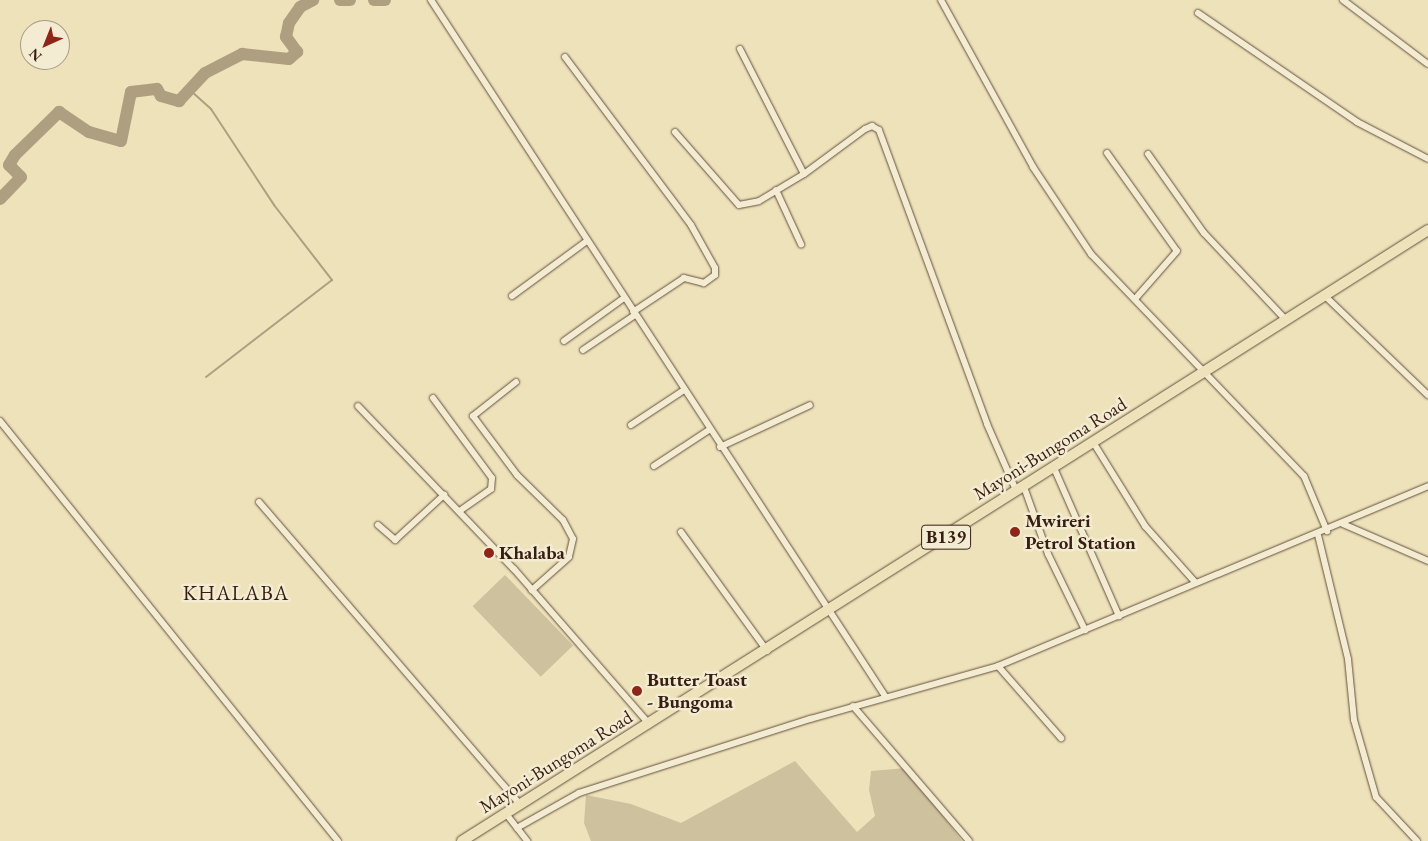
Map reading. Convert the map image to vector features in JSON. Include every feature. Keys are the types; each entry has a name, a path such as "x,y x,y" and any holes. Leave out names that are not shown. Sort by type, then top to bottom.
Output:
{"main road":[{"name":"Mayoni-Bungoma Road","path":"462,841 522,806 767,651 828,609 1428,230"}],"street":[{"path":"431,0 720,447 884,696"},
{"path":"941,0 1058,206 1104,271 1135,299 1202,372 1304,476 1327,531"},
{"path":"1343,0 1428,64"},
{"path":"1198,13 1357,122 1428,159"},
{"path":"740,49 804,174"},
{"path":"565,58 691,226 715,268 715,275 704,283 684,278 583,350"},
{"path":"675,132 740,205 751,204 804,174 865,129 872,126 879,130 987,424 1020,488 1048,554 1084,630"},
{"path":"1107,153 1177,251 1135,299"},
{"path":"1148,154 1204,232 1285,319"},
{"path":"776,190 801,244"},
{"path":"512,296 587,241"},
{"path":"1325,296 1428,395"},
{"path":"564,341 624,298"},
{"path":"516,382 473,416 518,475 563,520 573,539 569,556 532,590"},
{"path":"631,425 684,390"},
{"path":"433,398 492,478 491,489 459,511"},
{"path":"720,447 810,405"},
{"path":"358,406 532,590 649,724"},
{"path":"0,421 338,841"},
{"path":"654,466 709,430"},
{"path":"1093,442 1145,526 1196,583"},
{"path":"1054,468 1119,616"},
{"path":"517,828 579,794 884,696 998,666 1196,583 1318,535 1428,486"},
{"path":"378,525 395,540 444,495"},
{"path":"259,502 522,806"},
{"path":"1343,524 1428,561"},
{"path":"681,532 767,651"},
{"path":"1318,535 1348,659 1354,720 1376,797 1417,841"},
{"path":"998,666 1061,738"},
{"path":"853,706 969,841"},
{"path":"507,815 527,841"}],"shaded area":[{"path":"505,575 573,645 541,677 473,606"},
{"path":"795,761 857,832 875,816 869,790 871,771 906,768 962,841 591,841 584,823 586,795 631,804 681,823"}],"waterway":[{"path":"0,199 21,177 9,165 15,155 59,112 89,132 121,141 131,92 157,89 161,96 179,101 205,73 242,54 289,59 297,52 286,37 289,23 300,7 313,0"},
{"path":"340,0 350,0"},
{"path":"374,0 385,0"},
{"path":"191,91 211,109 274,205 332,280 206,377"}],"place":[{"name":"Mwireri Petrol Station","path":"1015,532"},
{"name":"Khalaba","path":"489,553"},
{"name":"Butter Toast - Bungoma","path":"637,691"}],"district":[{"name":"KHALABA","path":"236,593"}]}
